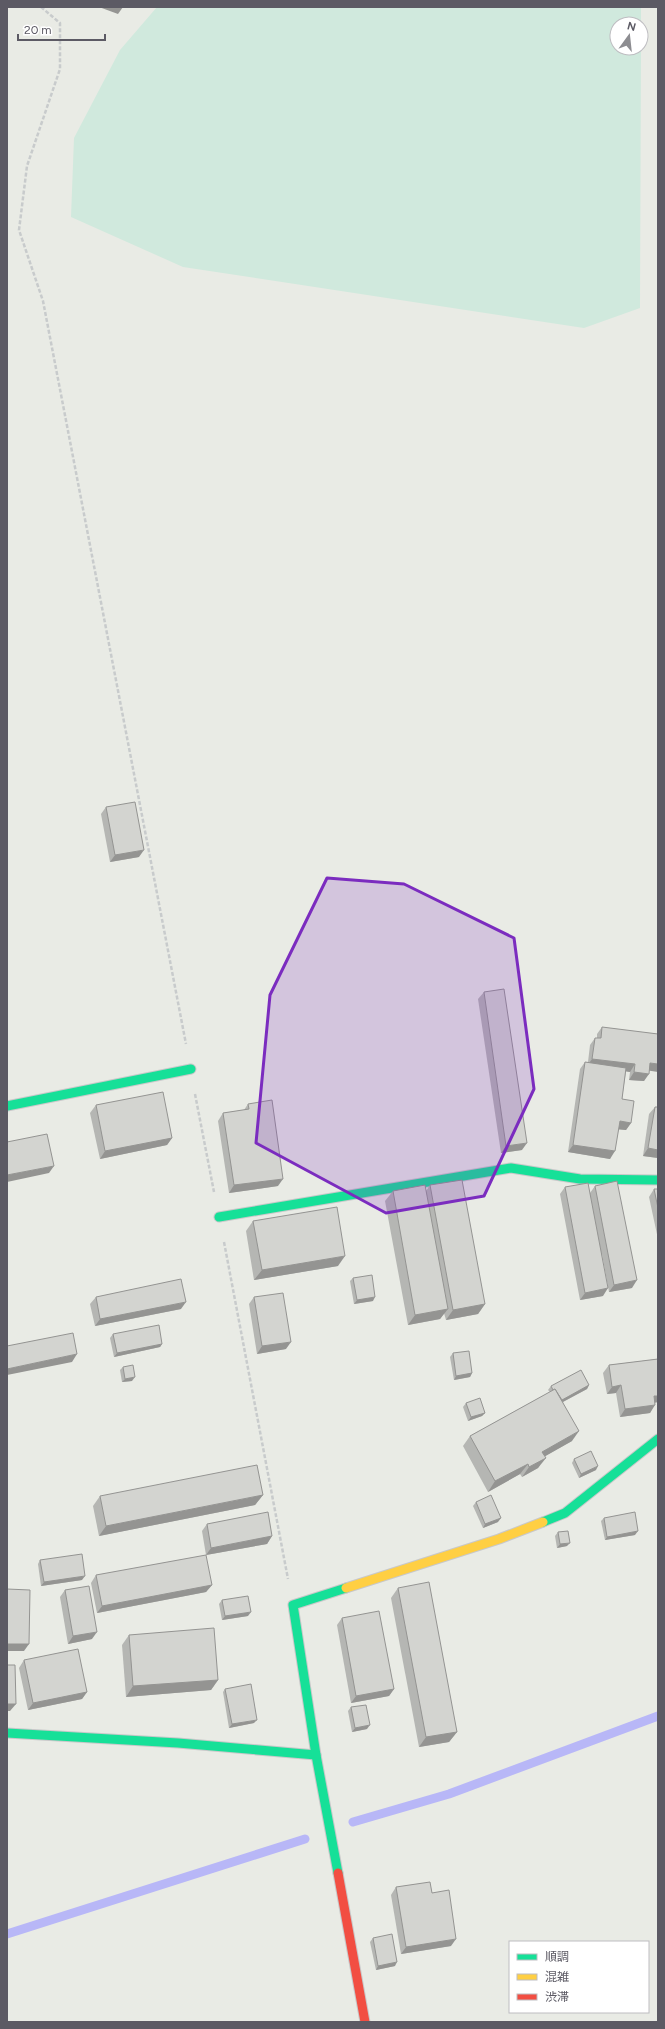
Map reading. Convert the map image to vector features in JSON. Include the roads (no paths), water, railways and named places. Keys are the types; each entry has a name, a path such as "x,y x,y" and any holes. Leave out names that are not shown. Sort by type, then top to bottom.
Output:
{"street":[{"path":"7,1106 191,1069"},
{"path":"219,1217 511,1168 580,1179 658,1180"},
{"path":"365,2022 316,1755 293,1605 499,1540 565,1513 658,1439"},
{"path":"7,1733 178,1742 316,1755"}],"waterway":[{"path":"353,1822 449,1794 658,1716"},
{"path":"7,1934 305,1839"}]}
